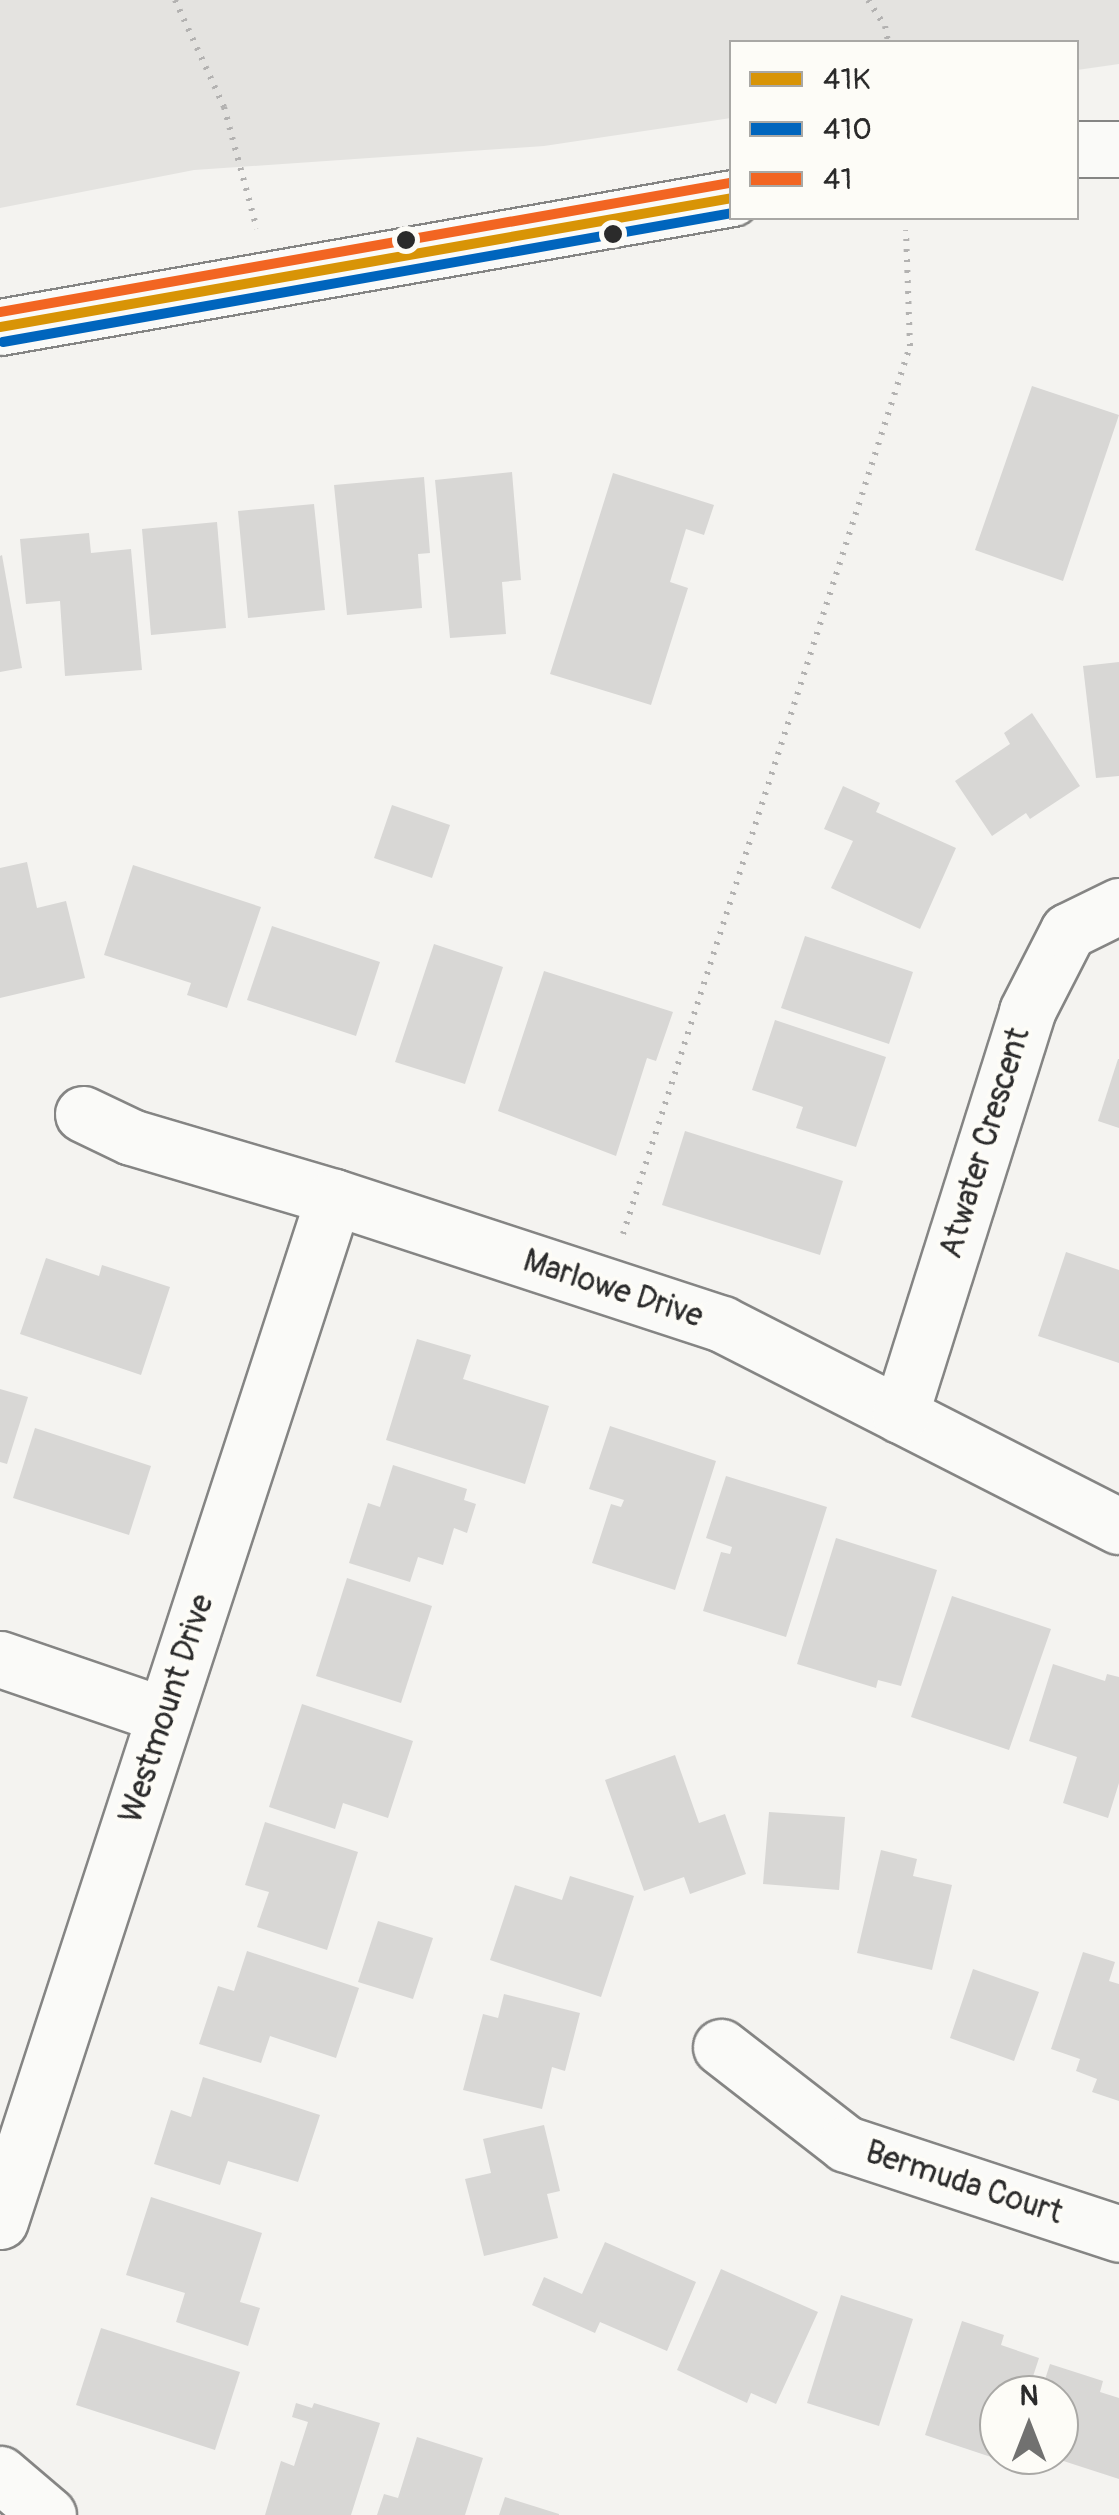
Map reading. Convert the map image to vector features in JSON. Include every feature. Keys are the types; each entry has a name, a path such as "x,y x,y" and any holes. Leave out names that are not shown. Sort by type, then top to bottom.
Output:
{"street":[{"path":"1079,149 1119,149"},
{"path":"0,327 729,199"},
{"name":"Atwater Crescent","path":"900,1416 1027,1011 1068,931 1119,906"},
{"name":"Marlowe Drive","path":"82,1114 132,1138 334,1197 722,1324 1119,1526"},
{"name":"Westmount Drive","path":"0,2221 334,1197"},
{"path":"0,1659 164,1715"},
{"name":"Bermuda Court","path":"721,2047 846,2144 1119,2234"},
{"path":"0,2474 48,2515"}],"path":[{"path":"175,0 224,107 268,280"},
{"path":"868,0 885,26 888,40"},
{"path":"604,1286 910,346 906,230"}],"shaded area":[{"path":"0,0 1119,0 1119,64 1079,70 1079,40 729,40 729,118 544,146 194,170 0,208"}],"building":[{"path":"1032,386 1119,415 1063,581 975,550"},
{"path":"512,472 521,580 502,582 506,634 450,638 435,480"},
{"path":"613,473 714,505 704,535 686,529 670,582 688,588 651,705 550,674"},
{"path":"424,477 430,553 418,554 422,608 347,615 334,485"},
{"path":"314,504 325,610 248,618 238,511"},
{"path":"217,522 226,628 151,635 142,529"},
{"path":"89,533 91,553 131,549 142,670 65,676 60,601 26,604 20,539"},
{"path":"0,556 22,668 0,672"},
{"path":"1119,662 1119,776 1096,778 1083,666"},
{"path":"1032,713 1080,786 1030,819 1026,813 992,836 955,781 1010,744 1004,733"},
{"path":"843,786 880,803 876,812 956,848 920,929 831,888 853,841 824,829"},
{"path":"392,805 450,825 432,878 374,858"},
{"path":"27,862 37,908 66,901 85,978 0,998 0,868"},
{"path":"133,865 261,907 227,1008 187,995 191,983 104,955"},
{"path":"272,926 380,962 356,1036 247,1000"},
{"path":"805,936 913,972 889,1044 781,1008"},
{"path":"434,944 503,967 465,1084 395,1062"},
{"path":"544,971 673,1012 656,1061 647,1058 616,1156 498,1111"},
{"path":"775,1020 886,1057 856,1147 796,1128 803,1107 752,1090"},
{"path":"1119,1059 1119,1128 1098,1121"},
{"path":"685,1131 843,1181 820,1255 662,1205"},
{"path":"1066,1252 1119,1270 1119,1363 1038,1336"},
{"path":"46,1258 99,1276 102,1265 170,1287 141,1375 20,1334"},
{"path":"417,1339 471,1355 463,1379 549,1406 525,1484 386,1440"},
{"path":"0,1389 28,1397 7,1464 0,1462"},
{"path":"610,1426 716,1461 675,1590 592,1563 611,1504 621,1507 624,1500 589,1489"},
{"path":"35,1428 151,1466 129,1535 13,1498"},
{"path":"393,1465 467,1489 464,1500 476,1504 467,1533 454,1528 443,1565 418,1557 410,1582 349,1563 368,1503 380,1507"},
{"path":"726,1476 827,1507 786,1637 703,1611 721,1552 730,1554 732,1547 706,1538"},
{"path":"836,1538 937,1570 901,1686 878,1680 876,1688 797,1664"},
{"path":"347,1578 432,1606 401,1703 316,1676"},
{"path":"952,1596 1051,1629 1009,1750 911,1717"},
{"path":"1053,1664 1105,1681 1107,1674 1119,1677 1119,1783 1108,1818 1063,1803 1077,1757 1029,1741"},
{"path":"302,1704 413,1741 388,1818 343,1803 335,1829 269,1807"},
{"path":"675,1755 699,1823 725,1814 746,1874 690,1894 684,1877 644,1891 605,1780"},
{"path":"769,1812 845,1817 839,1890 763,1884"},
{"path":"265,1822 358,1852 327,1950 257,1927 269,1892 245,1885"},
{"path":"881,1850 917,1859 913,1876 952,1885 932,1970 857,1953"},
{"path":"570,1876 634,1896 601,1997 490,1960 515,1885 562,1900"},
{"path":"378,1921 433,1938 413,1999 358,1982"},
{"path":"247,1951 359,1988 336,2058 270,2036 261,2063 199,2044 218,1986 234,1991"},
{"path":"1083,1952 1115,1962 1109,1981 1119,1984 1119,2101 1092,2092 1097,2079 1076,2071 1080,2059 1051,2049"},
{"path":"973,1969 1039,1992 1014,2061 950,2038"},
{"path":"504,1994 580,2013 565,2071 552,2067 542,2109 463,2090 483,2014 498,2018"},
{"path":"203,2077 320,2115 298,2182 228,2161 220,2185 154,2164 171,2110 191,2117"},
{"path":"544,2125 560,2191 547,2194 558,2238 484,2256 465,2179 491,2173 483,2139"},
{"path":"151,2197 262,2233 240,2302 260,2308 248,2346 176,2322 185,2293 126,2275"},
{"path":"605,2242 696,2282 667,2351 600,2322 595,2333 532,2305 544,2277 582,2294"},
{"path":"721,2269 818,2312 776,2404 751,2393 747,2403 677,2370"},
{"path":"841,2295 913,2319 879,2426 807,2403"},
{"path":"962,2321 1004,2335 1001,2345 1039,2358 1033,2375 979,2375 979,2453 925,2435"},
{"path":"101,2328 240,2372 215,2450 76,2405"},
{"path":"1050,2364 1103,2381 1100,2392 1119,2398 1119,2479 1079,2466 1079,2375 1046,2375"},
{"path":"296,2403 312,2408 314,2403 380,2423 351,2515 265,2515 281,2461 294,2466 308,2422 292,2417"},
{"path":"417,2437 483,2458 465,2515 377,2515 384,2494 398,2498"},
{"path":"505,2497 559,2514 559,2515 499,2515"}],"transit line":[{"name":"41","path":"0,312 729,183"},
{"name":"41K","path":"0,327 729,199"},
{"name":"41O","path":"3,342 729,214"}]}
